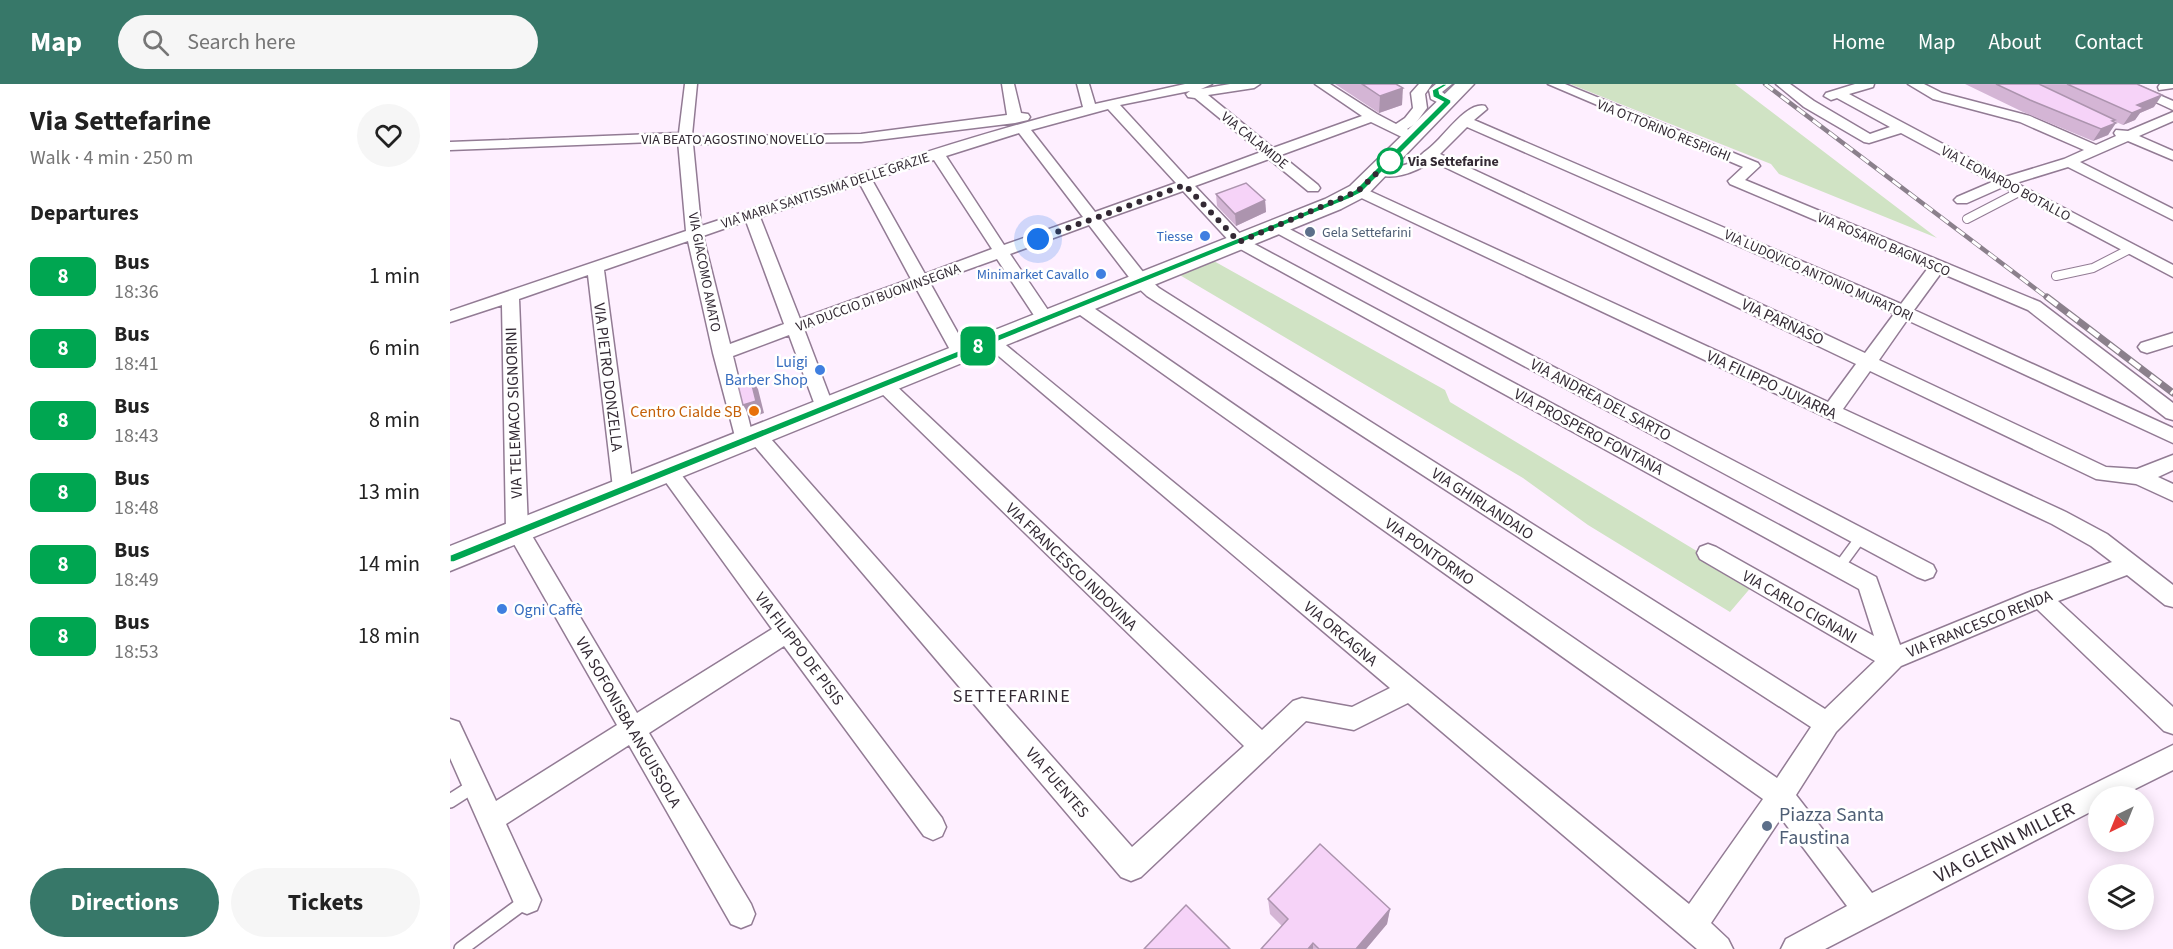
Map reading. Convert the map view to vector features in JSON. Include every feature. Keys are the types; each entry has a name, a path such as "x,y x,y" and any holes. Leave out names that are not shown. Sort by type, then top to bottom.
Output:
{"street":[{"name":"VIA GIACOMO AMATO","path":"692,84 686,138 694,232 722,353 750,437"},
{"path":"1008,84 1019,124"},
{"path":"1083,84 1089,106"},
{"name":"VIA MARIA SANTISSIMA DELLE GRAZIE","path":"450,317 694,232 937,154 1019,124 1089,106 1113,106 1158,92 1254,84"},
{"path":"1321,84 1372,117 1405,133"},
{"path":"450,559 517,530 1239,242 1358,191 1380,170 1405,133 1410,121 1420,108 1418,93 1426,84"},
{"name":"VIA OTTORINO RESPIGHI","path":"1554,84 1753,166 1735,181"},
{"path":"1782,84 1809,104 1869,139 1902,128"},
{"path":"1809,104 1867,84"},
{"path":"1914,84 1938,96 2025,118 2095,150"},
{"path":"2129,86 2173,106"},
{"path":"1405,133 1459,88"},
{"name":"VIA CALAMIDE","path":"1202,89 1272,154 1313,188"},
{"name":"VIA LEONARDO BOTALLO","path":"1838,94 2173,272"},
{"name":"VIA PROSPERO FONTANA","path":"1113,106 1239,242 1868,583 1893,659"},
{"path":"1380,170 1405,170 1414,167 1463,120 1480,109"},
{"path":"1962,200 2003,182 2069,162 2173,116"},
{"name":"VIA DUCCIO DI BUONINSEGNA","path":"722,353 1372,117"},
{"name":"VIA LUDOVICO ANTONIO MURATORI","path":"1463,120 1904,312 2173,436"},
{"name":"VIA BEATO AGOSTINO NOVELLO","path":"450,146 686,138 701,141 861,138 1019,124"},
{"name":"VIA GHIRLANDAIO","path":"1019,124 1141,280 1153,292 1827,724"},
{"path":"2107,126 2173,156"},
{"path":"937,154 1045,319"},
{"name":"VIA PARNASO","path":"1429,154 2103,474 2139,477 2173,494"},
{"path":"2069,162 2173,215"},
{"path":"864,178 960,354"},
{"name":"VIA ROSARIO BAGNASCO","path":"1735,181 2034,306 2173,413"},
{"name":"VIA FILIPPO JUVARRA","path":"1358,191 2059,518 2099,540 2173,598"},
{"path":"751,213 825,408"},
{"name":"VIA ANDREA DEL SARTO","path":"1276,227 1925,571"},
{"name":"VIA PIETRO DONZELLA","path":"595,266 623,488"},
{"path":"1831,412 1938,266"},
{"name":"VIA TELEMACO SIGNORINI","path":"510,297 517,530"},
{"name":"VIA PONTORMO","path":"1079,306 1781,796"},
{"path":"2148,347 2173,339"},
{"name":"VIA ORCAGNA","path":"990,341 1692,925"},
{"name":"VIA FRANCESCO INDOVINA","path":"883,384 1262,747"},
{"name":"VIA FUENTES","path":"750,437 1131,867 1302,709 1354,719 1410,690"},
{"name":"VIA PARNASO","path":"2139,477 2173,462"},
{"name":"VIA FILIPPO DE PISIS","path":"667,470 933,826"},
{"name":"VIA SOFONISBA ANGUISSOLA","path":"517,530 741,914"},
{"name":"VIA CARLO CIGNANI","path":"1708,553 1893,659"},
{"name":"VIA FRANCESCO RENDA","path":"1781,796 1827,724 1893,659 2040,598 2131,564"},
{"path":"2040,598 2173,723"},
{"path":"491,819 788,632"},
{"path":"450,730 527,900"},
{"name":"VIA GLENN MILLER","path":"1868,910 2173,757"},
{"path":"1718,949 1692,925 1781,796 1868,910 1796,949"}],"lane":[{"path":"1967,219 2021,191"},
{"path":"2056,276 2093,268 2130,249"},
{"path":"1839,567 1861,537"},
{"path":"450,801 475,785"},
{"path":"461,949 527,900"}],"green space":[{"path":"1570,84 1735,84 1937,238 1779,174 1771,164"},
{"path":"1212,260 1445,390 1450,402 1753,585 1730,612 1588,525 1523,478 1178,274"}],"building":[{"path":"1362,84 1396,84 1403,88 1380,96"},
{"path":"1996,84 2039,84 2115,120 2112,121 2116,123 2101,129"},
{"path":"2067,84 2137,84 2162,95 2137,105 2144,108 2132,113"},
{"path":"1246,183 1265,200 1235,214 1216,194"},
{"path":"750,377 756,401 743,405 737,381"},
{"path":"1320,844 1390,909 1356,949 1319,949 1313,943 1308,949 1261,949 1288,919 1268,899"},
{"path":"1186,905 1230,949 1144,949"}],"railway":[{"path":"1765,84 2049,299"},
{"path":"2047,297 2173,393"}],"bus line":[{"name":"8","path":"450,559 517,530 1346,198 1358,191 1448,102 1436,96 1436,90 1446,84"}],"place":[{"name":"Via Settefarine","path":"1390,161"},
{"name":"Gela Settefarini","path":"1310,232"},
{"name":"Tiesse","path":"1205,236"},
{"name":"Minimarket Cavallo","path":"1101,274"},
{"name":"Luigi Barber Shop","path":"820,370"},
{"name":"Centro Cialde SB","path":"754,411"},
{"name":"Ogni Caffè","path":"502,609"},
{"name":"Piazza Santa Faustina","path":"1767,826"}],"district":[{"name":"SETTEFARINE","path":"1012,696"}],"route":[{"path":"1038,239 1185,185 1239,242 1333,204 1358,191 1397,154 1390,161"}]}
